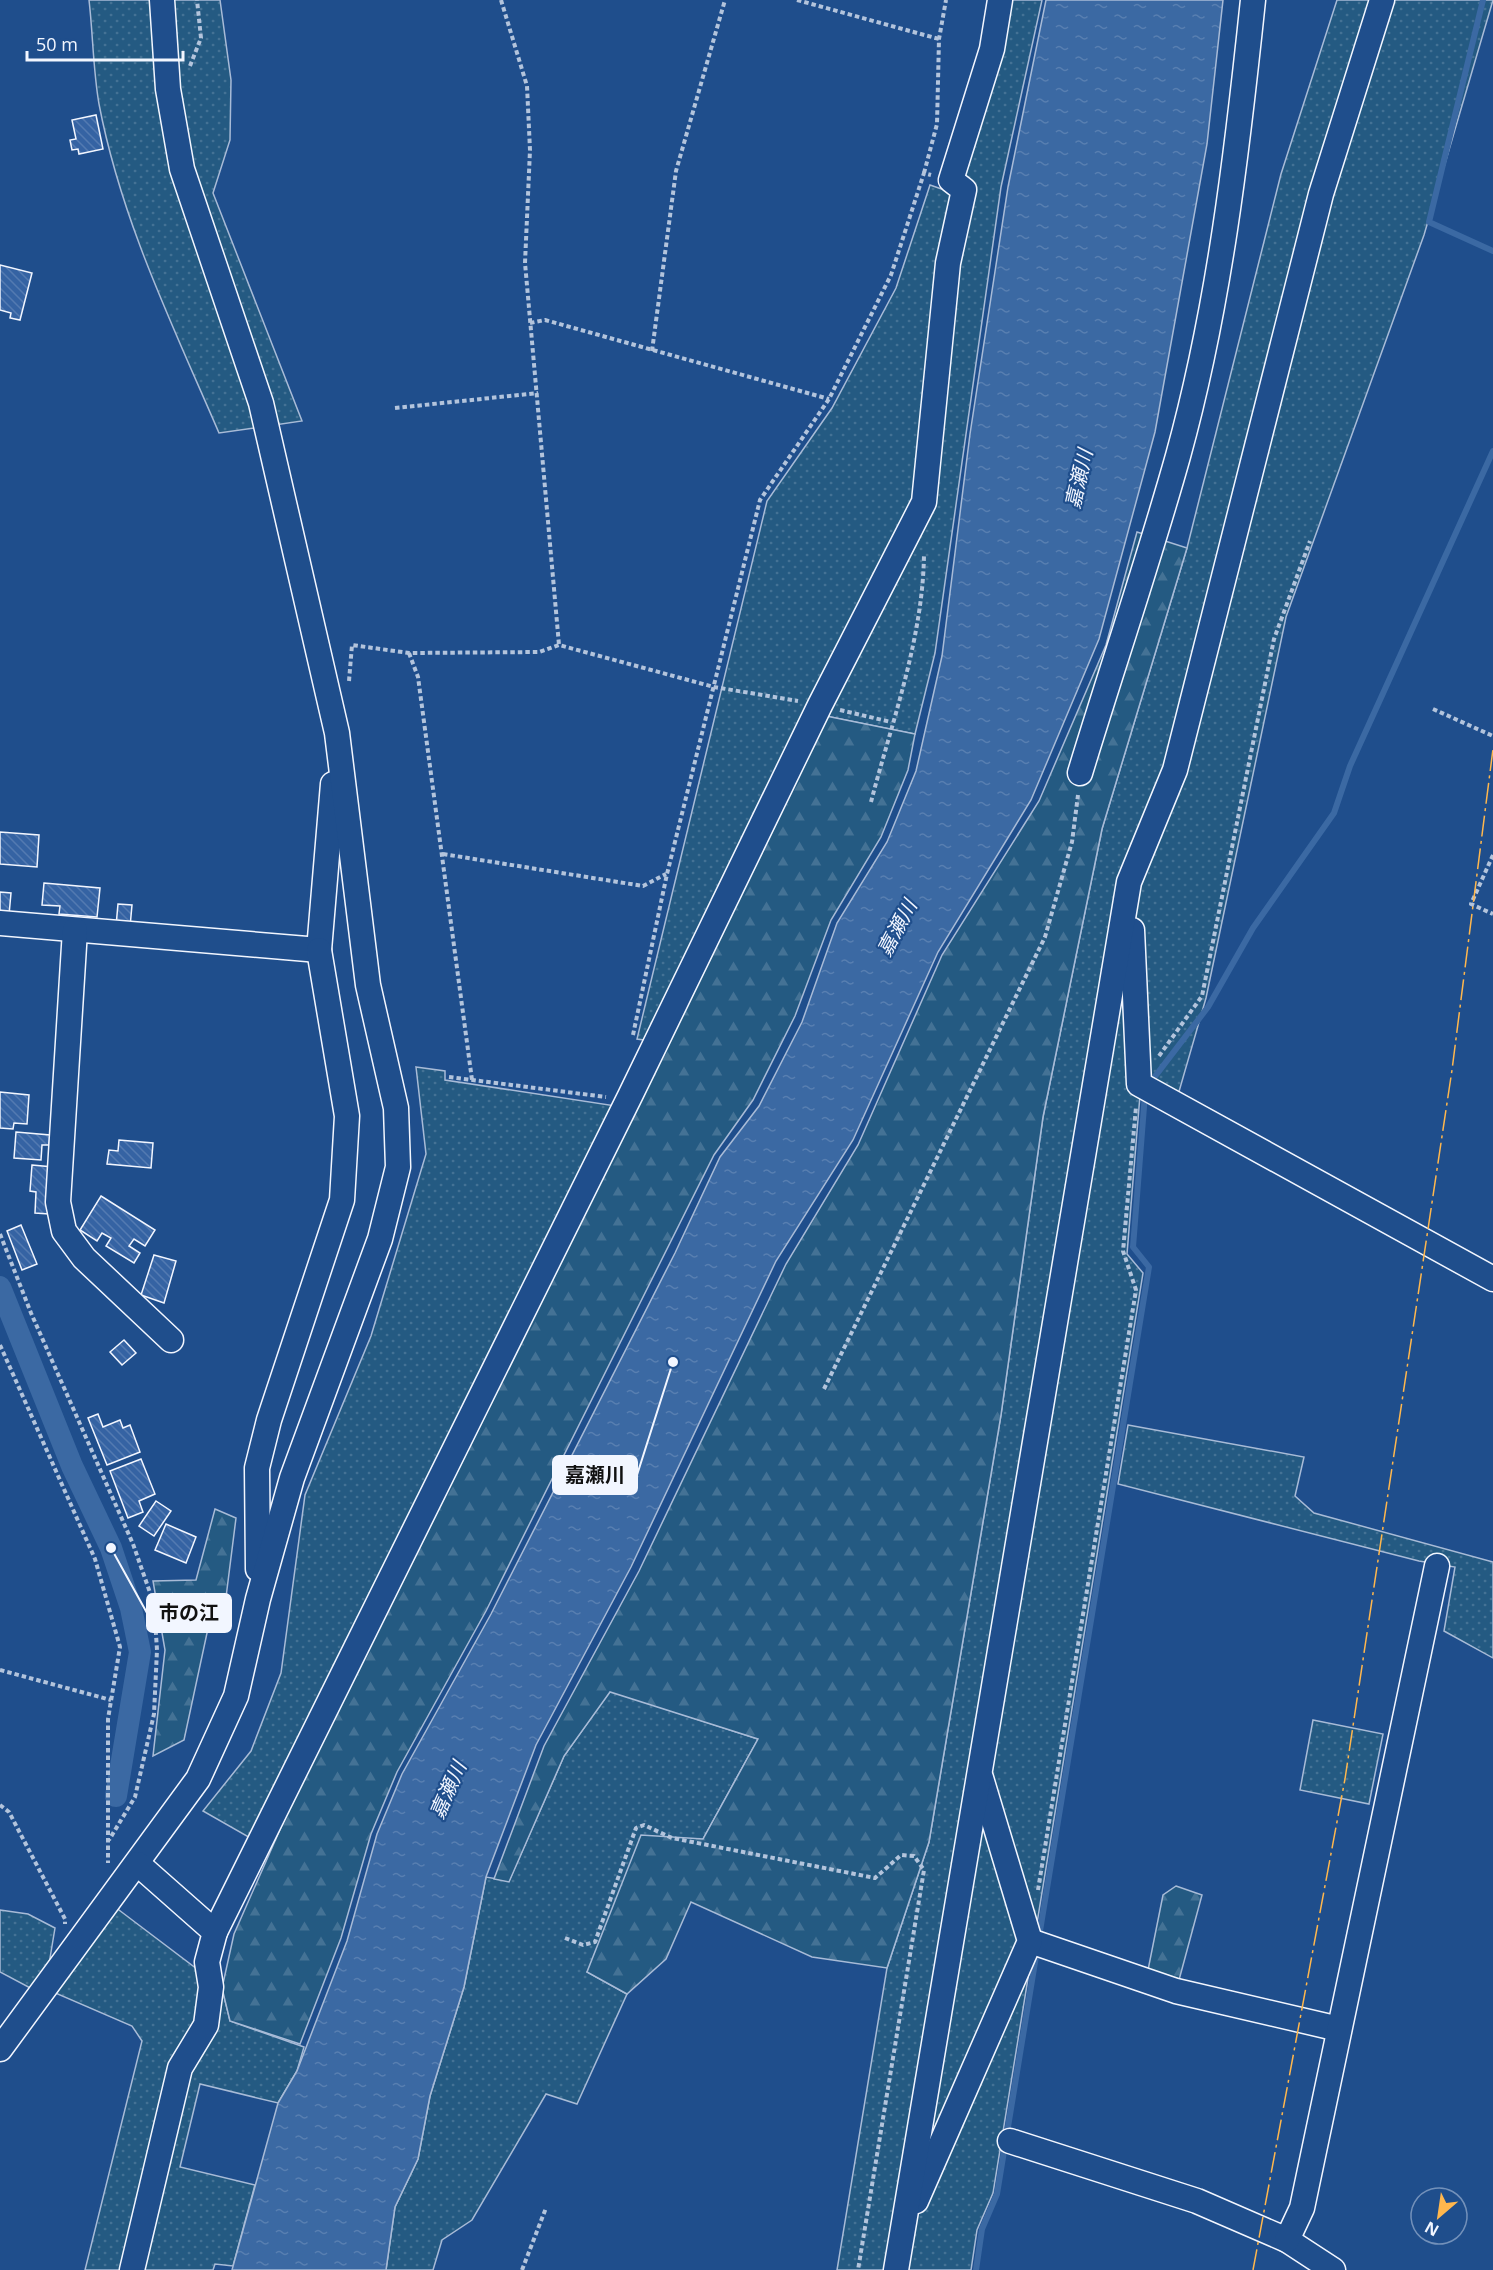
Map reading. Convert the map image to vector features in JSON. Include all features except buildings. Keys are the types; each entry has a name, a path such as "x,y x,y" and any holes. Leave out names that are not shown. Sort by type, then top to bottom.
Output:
{"street":[{"path":"0,2049 107,1902 138,1864 198,1779 231,1706 292,1478 380,1239 398,1167 396,1108 368,985 338,733 261,403 182,169 168,89 162,0"},
{"path":"132,2270 180,2068 206,2025 211,1987 207,1962 214,1932 630,1096 820,705 924,502 948,263 964,190 951,180 992,49 1000,0"},
{"path":"1080,773 1181,444 1210,310 1233,176 1254,0"},
{"path":"896,2270 1129,882 1175,770 1321,194 1382,0"},
{"path":"1365,58 1400,0"},
{"path":"258,1599 257,1468 269,1420 342,1200 347,1116 319,950 338,733"},
{"path":"1129,882 1139,1084 1493,1279"},
{"path":"0,923 319,950"},
{"path":"75,930 58,1202 64,1231 84,1258 171,1340"},
{"path":"1287,2240 1302,2208 1437,1566"},
{"path":"901,2234 1037,1944 979,1773"},
{"path":"138,1864 214,1932"},
{"path":"1037,1944 1176,1990 1339,2029"},
{"path":"1011,2141 1197,2201 1287,2240 1333,2270"}],"path":[{"path":"501,0 527,86 530,150 525,263 559,645"},
{"path":"652,351 676,171 725,0"},
{"path":"797,0 939,39"},
{"path":"632,1041 667,874 760,501 829,399 891,275 924,173 936,124 939,39 946,0"},
{"path":"924,173 951,180"},
{"path":"530,323 545,320 829,399"},
{"path":"395,408 538,393"},
{"path":"1038,1894 1136,1290 1123,1251 1139,1084 1202,996 1274,639 1310,540"},
{"path":"871,802 909,667 923,581 924,547"},
{"path":"348,692 352,645 409,653 539,652 559,645 714,687"},
{"path":"409,653 418,677 472,1080"},
{"path":"1433,709 1493,736"},
{"path":"824,1389 1045,937 1072,842 1080,773"},
{"path":"443,854 643,886 667,874"},
{"path":"1493,855 1471,904 1493,914"},
{"path":"450,1077 617,1099 630,1096"},
{"path":"0,1234 31,1313 133,1544 154,1604 157,1650 154,1714 135,1797 109,1840"},
{"path":"0,1346 95,1559 120,1647 108,1719 107,1902"},
{"path":"0,1670 111,1700"},
{"path":"0,1805 9,1812 65,1919 64,1930"},
{"path":"565,1938 583,1946 595,1942 636,1828 644,1825 672,1838 874,1878 901,1855 914,1856 924,1870 858,2270"},
{"path":"522,2270 546,2208"}],"green space":[{"path":"89,0 220,0 231,80 230,140 213,193 302,421 219,433 150,272 121,189 99,104"},
{"path":"1008,0 1042,0 1001,187 935,653 915,734 826,716 651,1041 637,1039 767,501 832,408 896,288 930,185 953,193"},
{"path":"1337,0 1493,0 1424,235 1286,617 1206,998 1178,1095 1140,1095 1127,1254 1143,1273 993,2193 977,2230 971,2270 837,2270 887,1968 929,1842 1001,1415 1043,1117 1102,829 1187,548 1281,174"},
{"path":"1137,532 1187,548 1102,829 1043,1117 1001,1415 929,1842 887,1968 812,1957 691,1902 666,1959 627,1994 587,1972 641,1835 703,1839 758,1739 610,1692 564,1756 509,1882 494,1879 544,1746 639,1571 786,1264 858,1145 942,955 1039,801 1106,645"},
{"path":"826,716 915,734 908,770 881,837 831,920 795,1016 753,1100 714,1155 486,1611 397,1772 371,1834 341,1938 300,2044 230,2021 222,1988 234,1934 311,1759"},
{"path":"416,1067 445,1071 445,1080 616,1106 252,1839 203,1811 251,1751 281,1673 305,1495 371,1336 426,1154"},
{"path":"1128,1425 1304,1457 1295,1496 1314,1513 1493,1562 1493,1658 1444,1631 1455,1567 1419,1561 1118,1484"},
{"path":"215,1509 236,1518 225,1605 207,1633 184,1740 153,1756 165,1650 153,1581 196,1580"},
{"path":"610,1691 758,1739 703,1839 587,1972 627,1994 577,2104 546,2094 472,2220 442,2240 433,2270 386,2270 395,2207 418,2159 430,2096 464,1987 486,1877 509,1881 564,1756"},
{"path":"1313,1720 1383,1734 1369,1804 1300,1790"},
{"path":"1176,1886 1202,1895 1179,1980 1148,1970 1163,1895"},
{"path":"115,1907 222,1988 230,2021 304,2047 297,2071 278,2103 200,2084 180,2167 255,2185 233,2266 215,2264 213,2270 85,2270 142,2041 132,2026 53,1992"},
{"path":"0,1910 28,1914 55,1928 49,1964 34,1990 0,1972"}],"water":[{"path":"1046,0 1223,0 1207,144 1155,432 1099,639 1031,800 938,952 853,1140 776,1261 631,1567 536,1745 486,1877 464,1987 430,2096 418,2159 395,2207 386,2270 232,2270 278,2103 297,2071 347,1941 377,1834 402,1774 491,1614 675,1253 720,1157 759,1106 802,1022 837,923 887,842 916,771 942,656 970,434 1008,187"}],"waterway":[{"path":"1483,0 1429,222 1493,251"},
{"path":"1150,1083 1208,1007 1253,928 1334,813 1350,766 1493,451"},
{"path":"1039,1937 1149,1267 1133,1247 1145,1094"},
{"path":"0,1287 72,1466 111,1548 131,1608 140,1652 116,1796"},
{"path":"976,2270 982,2229 997,2194 1037,1950"}],"power":[{"path":"1253,2270 1345,1779 1452,1070 1493,749"}],"place":[{"name":"嘉瀬川","path":"673,1362"},
{"name":"市の江","path":"111,1548"}]}
